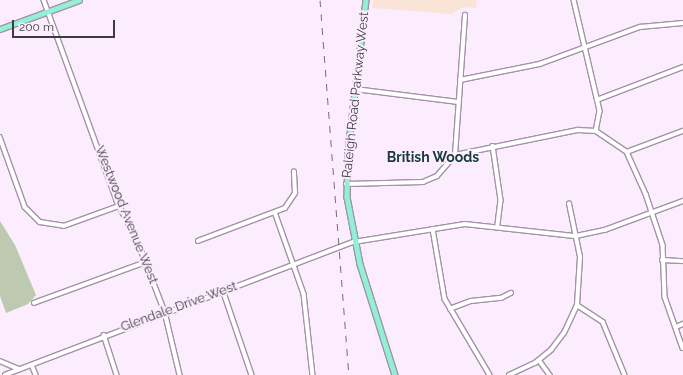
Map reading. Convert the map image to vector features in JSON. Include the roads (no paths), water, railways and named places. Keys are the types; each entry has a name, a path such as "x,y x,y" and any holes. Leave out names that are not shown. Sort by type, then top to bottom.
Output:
{"main road":[{"path":"0,30 79,0"},
{"name":"Raleigh Road Parkway West","path":"366,0 355,89 346,184 354,242 395,375"}],"street":[{"name":"Westwood Avenue West","path":"44,0 119,206 146,262 164,312 180,375"},
{"path":"574,0 600,116 596,131"},
{"path":"455,155 465,15"},
{"path":"460,80 540,64 640,26 683,23"},
{"path":"597,100 683,67"},
{"path":"355,89 458,102"},
{"path":"346,184 426,181 437,176 455,155 493,146 578,130 596,131 627,152 652,212 662,245 663,286 683,348"},
{"path":"627,152 683,131"},
{"path":"0,137 25,207 40,222 64,226 119,206"},
{"path":"493,146 501,200 498,225"},
{"path":"198,241 275,212 294,199 294,172"},
{"name":"Glendale Drive West","path":"5,375 104,334 354,242 465,224 498,225 576,236 605,230 683,201"},
{"path":"509,375 539,360 564,333 577,305 580,268 576,236 569,204"},
{"path":"275,212 294,263 307,306 313,375"},
{"path":"433,229 438,276 450,309 490,375"},
{"path":"662,260 683,261"},
{"path":"34,303 146,262"},
{"path":"223,290 252,375"},
{"path":"450,309 471,301 501,298 511,293"},
{"path":"577,305 603,322 625,375"},
{"path":"676,327 683,324"},
{"path":"104,334 117,375"},
{"path":"0,360 19,370"},
{"path":"539,360 550,375"},
{"path":"32,365 36,375"}],"railway":[{"path":"320,0 349,375"}],"district":[{"name":"British Woods","path":"433,157"}]}
